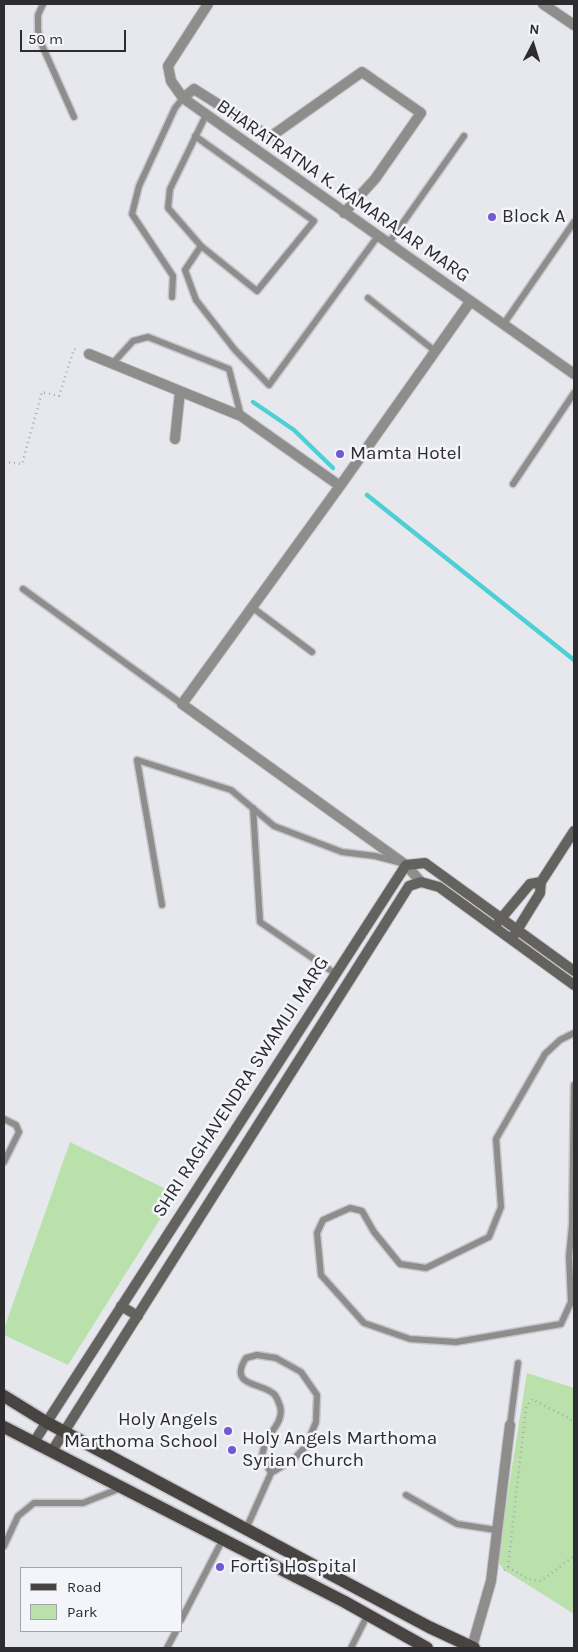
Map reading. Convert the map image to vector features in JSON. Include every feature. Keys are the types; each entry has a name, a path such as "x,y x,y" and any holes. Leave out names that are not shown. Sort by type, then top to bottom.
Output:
{"main road":[{"path":"4,1396 64,1432 429,1627 473,1648"},
{"path":"4,1426 368,1614 426,1648"},
{"path":"345,1602 354,1586"}],"street":[{"name":"BHARATRATNA K. KAMARAJAR MARG","path":"208,4 168,66 171,81 183,98 574,374"},
{"path":"543,4 574,25"},
{"path":"183,98 194,89 270,137 362,72 421,113 375,179 344,212"},
{"path":"470,302 182,704 406,864 421,882 439,887 451,895 574,985"},
{"path":"88,354 241,416 340,486"},
{"path":"175,439 180,391"},
{"path":"511,940 540,893 541,882 573,837"},
{"path":"406,864 425,863 574,971"},
{"name":"SHRI RAGHAVENDRA SWAMIJI MARG","path":"34,1442 406,864"},
{"name":"SHRI RAGHAVENDRA SWAMIJI MARG","path":"52,1451 409,886 421,882"},
{"path":"494,927 530,884 541,882"},
{"path":"451,895 458,886"},
{"path":"338,971 353,976"},
{"path":"300,1029 314,1037"},
{"path":"249,1108 264,1117"},
{"path":"194,1193 210,1202"},
{"path":"131,1290 148,1299"},
{"path":"121,1306 138,1316"},
{"path":"473,1648 491,1581 510,1425"}],"lane":[{"path":"43,4 38,15 38,30 74,117"},
{"path":"172,297 173,276 132,214 139,186 175,108 183,98"},
{"path":"195,136 314,221 257,290 201,246 168,208 170,189 195,136 206,115"},
{"path":"388,244 464,136"},
{"path":"503,325 574,222"},
{"path":"201,246 185,270 196,300 235,350 269,385 378,236"},
{"path":"368,298 435,351"},
{"path":"113,363 133,341 148,337 229,369 241,416"},
{"path":"513,484 574,393"},
{"path":"23,589 182,704"},
{"path":"252,608 312,652"},
{"path":"162,905 137,760 231,790 274,826 342,852 374,856 406,864"},
{"path":"252,808 260,922 338,971"},
{"path":"574,1034 560,1040 545,1054 496,1139 501,1207 489,1238 426,1268 400,1264 374,1232 362,1212 350,1208 323,1220 317,1233 321,1275 364,1323 410,1340 456,1342 561,1324 572,1302 569,1256 572,1225 574,1085"},
{"path":"4,1119 16,1125 19,1132 4,1162"},
{"path":"246,1529 271,1473 293,1460 306,1446 316,1422 318,1395 302,1372 276,1358 257,1355 246,1358 242,1364 241,1372 249,1384 265,1389 275,1395 281,1407 280,1419 266,1442 262,1456 271,1473"},
{"path":"510,1425 518,1363"},
{"path":"4,1546 18,1516 34,1502 83,1503 122,1487"},
{"path":"406,1495 457,1524 496,1530"},
{"path":"182,1618 223,1539"},
{"path":"351,1648 368,1614"},
{"path":"167,1648 175,1632"}],"path":[{"path":"4,462 22,464 42,392 59,396 74,349 88,354"},
{"path":"574,1421 532,1399 526,1407 508,1567 528,1579 541,1581 574,1556"}],"green space":[{"path":"70,1142 176,1194 68,1365 4,1335 4,1329"},
{"path":"527,1373 574,1388 574,1614 504,1570 497,1561"}],"waterway":[{"path":"253,402 294,430 333,468"},
{"path":"367,495 574,660"}],"place":[{"name":"Block A","path":"492,217"},
{"name":"Mamta Hotel","path":"340,454"},
{"name":"Holy Angels Marthoma School","path":"228,1431"},
{"name":"Holy Angels Marthoma Syrian Church","path":"232,1450"},
{"name":"Fortis Hospital","path":"220,1567"}]}
